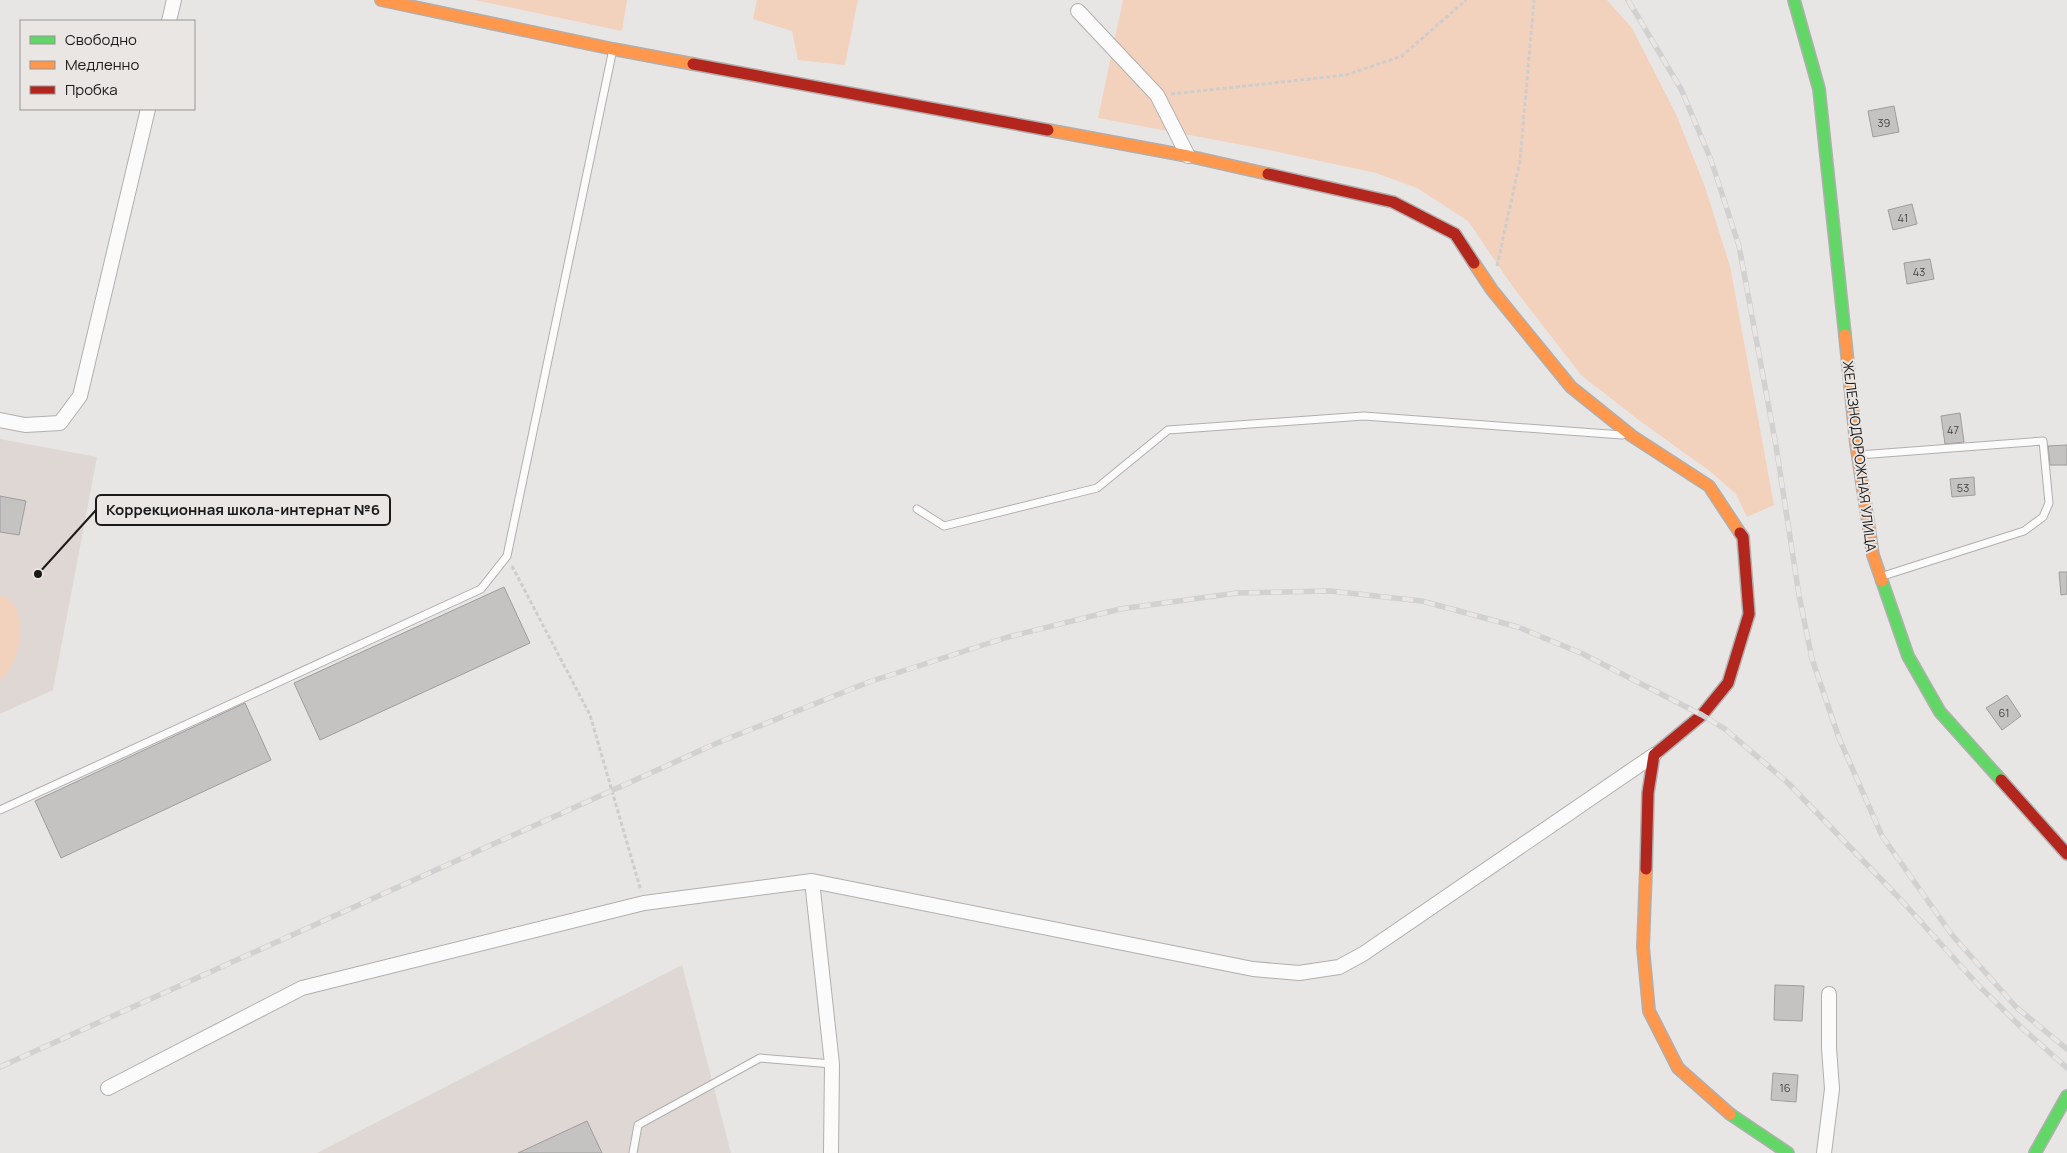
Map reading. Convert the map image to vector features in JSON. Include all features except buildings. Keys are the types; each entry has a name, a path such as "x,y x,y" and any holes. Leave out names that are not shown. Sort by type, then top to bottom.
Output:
{"street":[{"path":"169,20 174,0"},
{"path":"108,1088 302,988 644,903 812,881 1253,969 1300,973 1338,967 1363,954 1654,755 1702,715 1728,683 1749,614 1743,537 1709,486 1632,436 1570,387 1492,290 1455,234 1393,202 1188,156 613,49 381,0"},
{"name":"ЖЕЛЕЗНОДОРОЖНАЯ УЛИЦА","path":"1794,0 1819,89 1858,455 1873,555 1880,577 1908,656 1940,712 2067,854"},
{"path":"1078,10 1157,95 1188,156"},
{"path":"0,420 25,425 60,423 80,396 148,110"},
{"path":"1654,755 1648,793 1643,947 1649,1011 1678,1068 1732,1116 1788,1153"},
{"path":"812,881 832,1064 831,1153"},
{"path":"1824,1153 1832,1090 1829,1048 1829,994"},
{"path":"2035,1153 2067,1096"}],"lane":[{"path":"0,810 481,589 507,556 613,49"},
{"path":"917,509 944,526 1097,488 1168,430 1364,416 1632,436"},
{"path":"1858,455 2043,441 2049,503 2043,518 2024,531 1880,577"},
{"path":"633,1153 638,1125 760,1058 832,1064"}],"path":[{"path":"1157,95 1346,75 1402,56 1466,0"},
{"path":"1492,290 1520,161 1534,0"},
{"path":"507,556 590,715 644,903"}],"shaded area":[{"path":"475,0 627,0 622,31"},
{"path":"757,0 858,0 845,65 798,60 792,31 753,19"},
{"path":"1123,0 1607,0 1632,28 1676,114 1705,187 1730,266 1774,505 1747,517 1736,494 1711,472 1640,421 1581,375 1513,287 1468,221 1417,188 1376,173 1259,148 1098,118"},
{"path":"0,439 97,457 53,690 0,714"},
{"path":"0,595 9,600 15,608 19,617 20,638 14,659 0,680"},
{"path":"682,965 731,1153 317,1153"}],"railway":[{"path":"1628,0 1681,89 1711,160 1739,246 1776,446 1799,595 1812,659 1839,738 1882,836 1952,935 2017,1008 2067,1049"},
{"path":"0,1067 717,743 869,682 1008,637 1120,609 1237,593 1330,591 1422,601 1518,627 1583,654 1702,715 1725,729 1788,783 1902,901 1979,986 2067,1068"}],"traffic: fast":[{"path":"1794,0 1819,89 1845,335"},
{"path":"1882,581 1908,656 1940,712 2001,780"},
{"path":"2035,1153 2067,1096"},
{"path":"1730,1114 1788,1153"}],"traffic: slow":[{"path":"381,0 693,64"},
{"path":"1048,130 1188,156 1268,174"},
{"path":"1474,263 1492,290 1571,387 1632,436 1709,486 1740,533"},
{"path":"1845,335 1856,443 1873,555 1882,581"},
{"path":"1646,869 1643,947 1649,1011 1678,1068 1730,1114"}],"traffic: jam":[{"path":"693,64 1048,130"},
{"path":"1268,174 1393,202 1455,234 1474,263"},
{"path":"1646,869 1648,793 1654,755 1702,715 1728,683 1749,614 1743,537 1740,533"},
{"path":"2001,780 2067,854"}],"place":[{"name":"Коррекционная школа-интернат №6","path":"38,574"}]}
